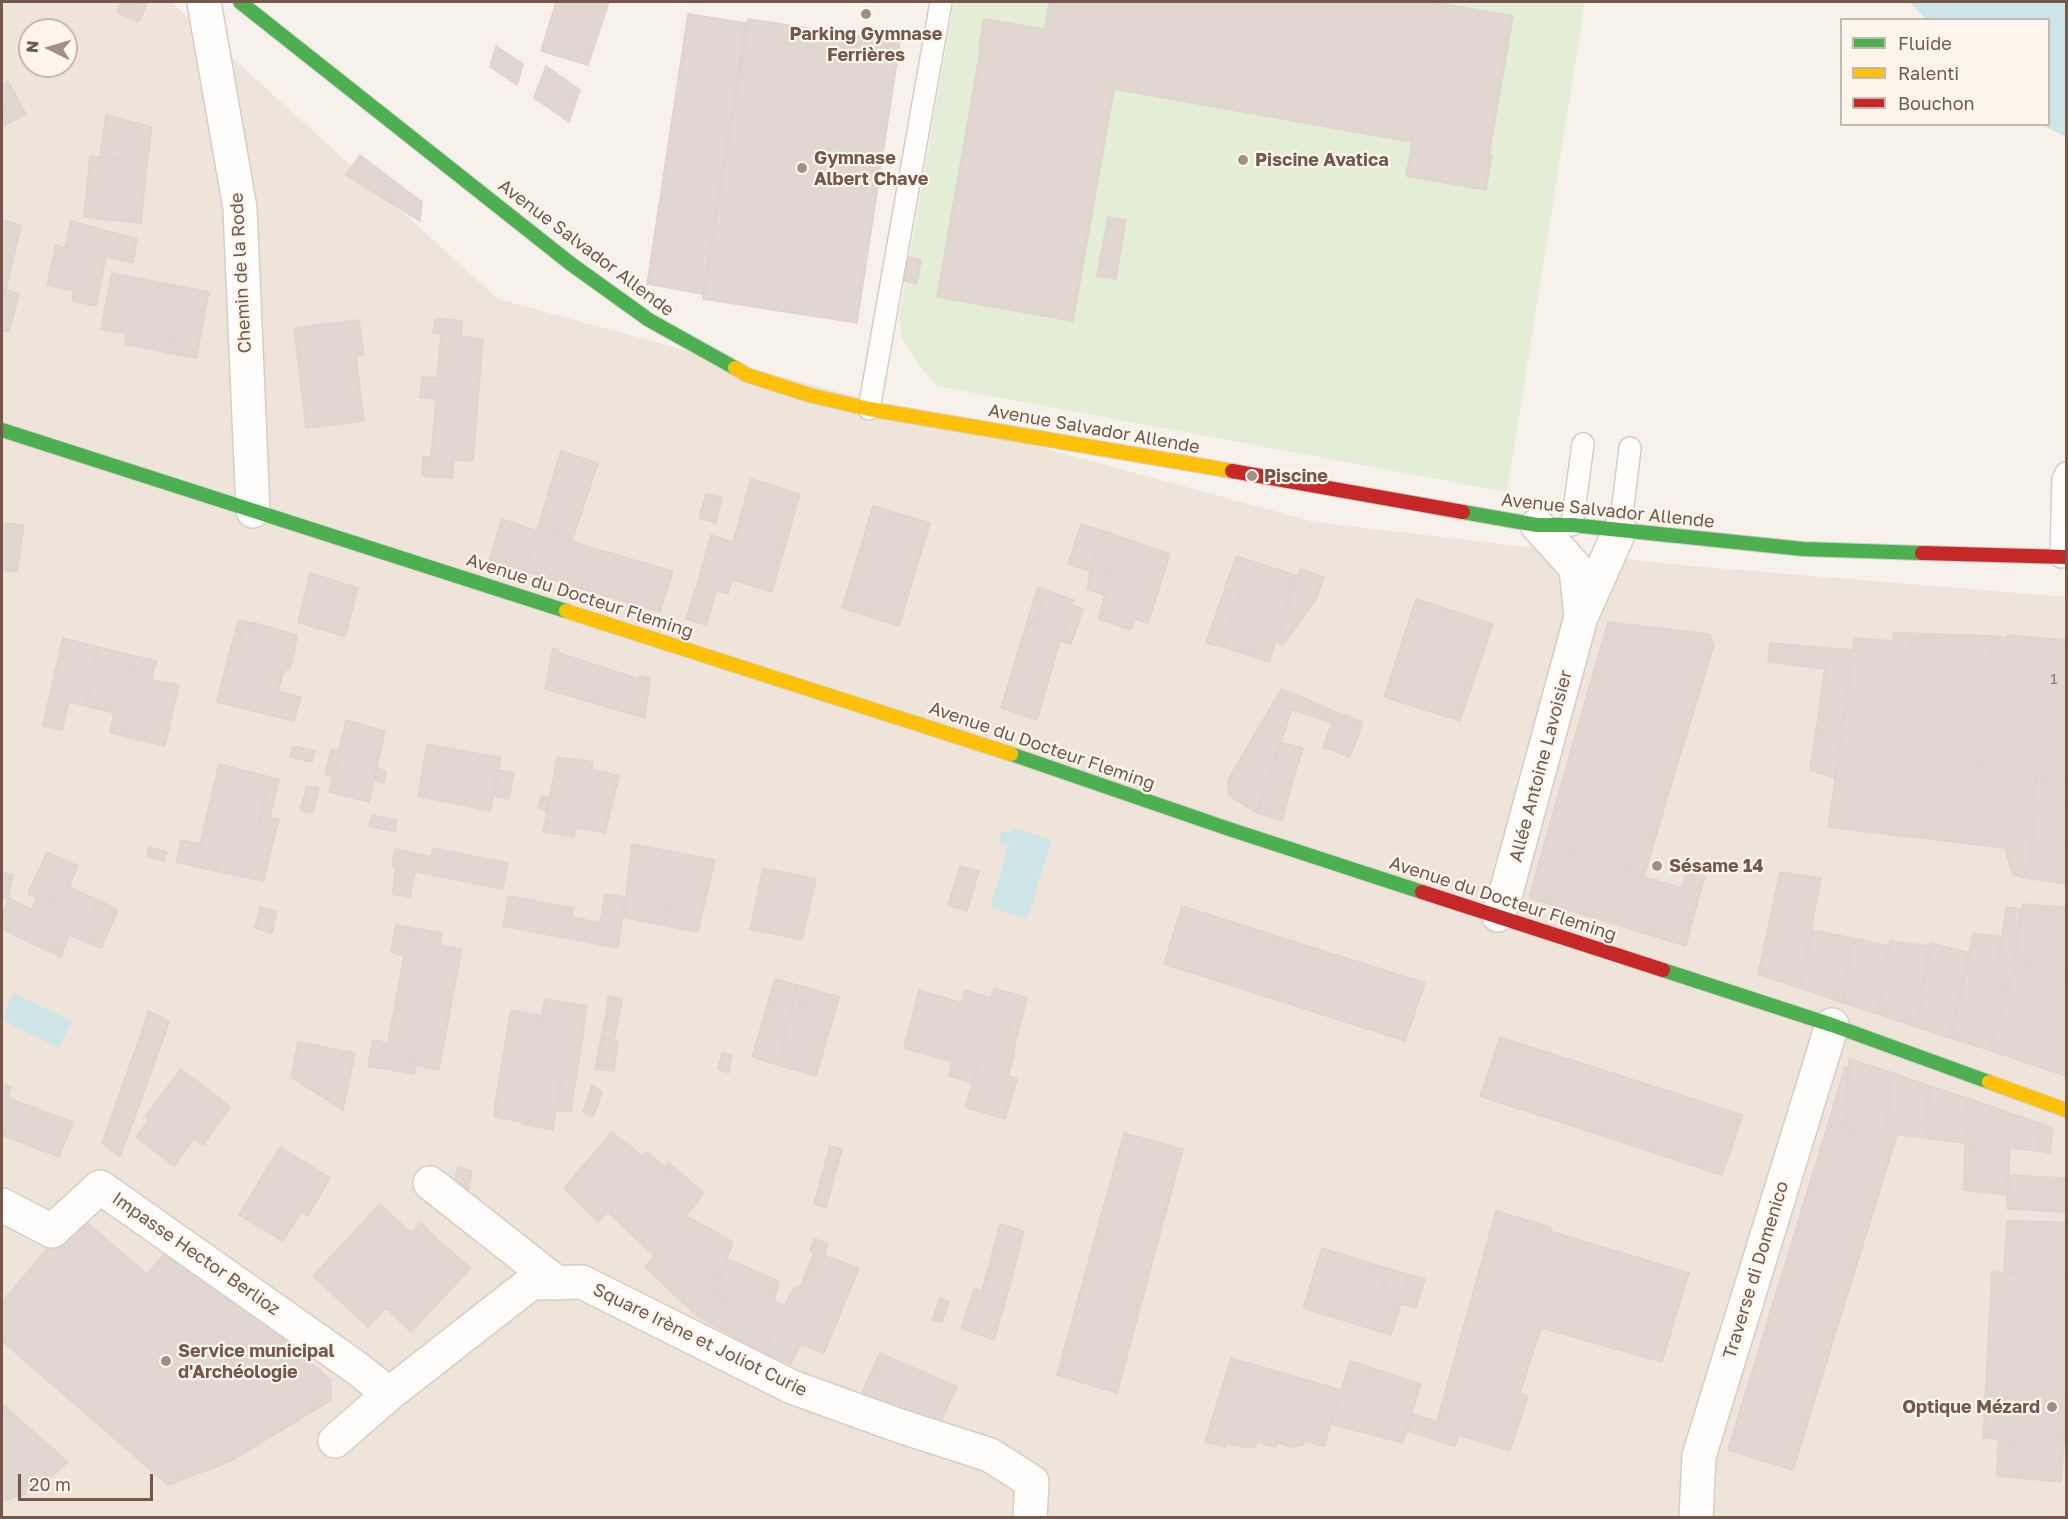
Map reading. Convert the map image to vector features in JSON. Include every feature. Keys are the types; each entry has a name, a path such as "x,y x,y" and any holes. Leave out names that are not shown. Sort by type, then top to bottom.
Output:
{"main road":[{"name":"Avenue Salvador Allende","path":"240,2 571,264 649,320 747,375 809,395 869,409 1537,525 1572,525 1803,549 2064,557"},
{"name":"Avenue du Docteur Fleming","path":"2,430 977,742 1229,829 1832,1025 2067,1110"}],"street":[{"name":"Chemin de la Rode","path":"204,2 240,208 253,511"},
{"name":"Allée Antoine Lavoisier","path":"1537,525 1576,568 1581,617"},
{"name":"Allée Antoine Lavoisier","path":"1498,915 1581,617 1620,530"},
{"name":"Traverse di Domenico","path":"1696,1518 1699,1456 1832,1025"},
{"path":"430,1183 557,1283"},
{"name":"Impasse Hector Berlioz","path":"2,1205 52,1231 100,1186 358,1369 389,1394"},
{"name":"Square Irène et Joliot Curie","path":"335,1441 389,1394 531,1283 582,1282 792,1388 990,1455 1032,1482 1030,1518"}],"lane":[{"path":"869,409 940,2"},
{"path":"1572,525 1583,444"},
{"path":"1620,530 1630,448"},
{"path":"2064,557 2063,479 2067,473"}],"shaded area":[{"path":"2,2 171,2 498,299 1314,522 1680,565 2066,597 2066,1517 2,1518"}],"green space":[{"name":"Piscine Avatica","path":"954,2 1585,2 1507,492 937,386 919,365 902,338 899,318"}],"water":[{"path":"1909,2 2066,2 2066,137 2044,126 2050,126 2050,18 1925,18"},
{"path":"1014,828 1052,840 1027,919 990,907 1009,846 999,842 1002,831 1012,833"},
{"path":"13,993 72,1021 59,1048 2,1020"}],"building":[{"path":"121,2 147,3 139,22 117,12"},
{"path":"556,2 609,2 588,65 541,51"},
{"path":"1049,2 1433,2 1513,16 1489,155 1492,155 1486,190 1406,176 1412,142 1114,89 1073,321 937,297 984,19 1045,29"},
{"path":"688,14 746,23 703,294 647,284"},
{"name":"Gymnase Albert Chave","path":"748,19 900,42 857,323 703,299"},
{"path":"496,46 523,64 517,85 490,67"},
{"path":"546,66 580,90 569,122 534,98"},
{"path":"8,81 26,114 11,122 2,105 2,85"},
{"path":"2,105 11,122 2,128"},
{"path":"106,115 152,127 147,163 100,156"},
{"path":"360,155 422,202 420,221 346,175"},
{"path":"90,156 147,163 141,223 84,217"},
{"path":"1108,217 1126,220 1116,279 1097,276"},
{"path":"2,220 21,225 6,290 19,294 9,332 2,331"},
{"path":"71,221 137,239 133,263 65,247"},
{"path":"56,245 106,257 96,306 72,301 74,291 47,285"},
{"path":"908,257 921,260 917,284 904,281"},
{"path":"112,273 209,292 201,334 177,330 174,342 101,329"},
{"path":"435,319 443,319 441,334 433,333"},
{"path":"443,319 463,321 461,337 441,334"},
{"path":"359,320 364,355 356,356 364,421 306,428 294,328"},
{"path":"177,330 201,334 196,358 173,354"},
{"path":"126,334 174,342 173,354 125,344"},
{"path":"441,334 483,339 473,461 454,460 452,478 429,477 436,399 420,398 422,377 437,378"},
{"path":"561,451 598,463 592,481 555,470"},
{"path":"423,456 430,457 429,477 422,475"},
{"path":"555,470 592,481 572,541 537,531"},
{"path":"751,479 800,494 772,592 732,580 728,594 697,585 711,535 733,542"},
{"path":"706,494 722,497 716,523 699,518"},
{"path":"873,506 930,523 899,626 842,608"},
{"path":"502,519 537,531 524,571 489,561"},
{"path":"2,523 24,525 17,572 2,570"},
{"path":"1081,524 1104,531 1090,571 1068,564"},
{"path":"537,531 634,560 622,601 524,571"},
{"path":"1104,531 1170,554 1148,623 1135,619 1131,630 1098,619 1110,577 1090,571"},
{"path":"1236,556 1298,576 1294,587 1234,562"},
{"path":"634,560 673,571 660,612 622,601"},
{"path":"1234,562 1294,587 1269,662 1223,647 1240,593 1225,588"},
{"path":"1300,569 1324,577 1321,585 1298,576"},
{"path":"1090,571 1110,577 1104,595 1087,589"},
{"path":"310,573 358,588 345,637 298,622"},
{"path":"1298,576 1321,585 1317,598 1294,587"},
{"path":"697,585 716,590 711,609 691,603"},
{"path":"1038,587 1045,590 1035,622 1028,619"},
{"path":"1294,587 1317,598 1283,645 1275,641"},
{"path":"1225,588 1240,593 1223,647 1206,643"},
{"path":"1045,590 1074,600 1065,624 1038,614"},
{"path":"1416,599 1493,624 1460,721 1384,697"},
{"path":"691,603 711,609 706,625 686,619"},
{"path":"1072,605 1083,609 1074,636 1063,632"},
{"path":"1038,614 1065,624 1063,632 1035,622"},
{"path":"1028,619 1074,636 1071,644 1060,641 1037,720 1001,708"},
{"path":"239,620 262,625 259,635 242,630 236,656 229,654"},
{"path":"1608,622 1709,634 1714,645 1668,795 1568,761"},
{"path":"262,625 297,635 296,643 259,635"},
{"path":"242,630 296,643 290,670 284,670 278,691 301,697 294,721 217,702 229,654 236,656"},
{"path":"1894,633 1910,633 1909,653 1853,650 1854,638 1893,641"},
{"path":"1910,633 1992,636 1992,641 1956,639 1954,656 1909,653"},
{"path":"2007,635 2066,640 2066,778 1839,752 1853,650 1990,658 1992,636 2007,638"},
{"path":"63,638 98,647 86,706 49,697"},
{"path":"1956,639 1992,641 1990,658 1954,656"},
{"path":"1770,643 1828,648 1825,669 1768,662"},
{"path":"98,647 126,654 125,662 154,669 152,680 179,685 165,746 110,733 114,713 86,706"},
{"path":"553,648 559,650 559,653 639,679 640,676 650,678 645,718 545,689"},
{"path":"1828,648 1853,650 1846,700 1821,696"},
{"path":"126,654 157,661 154,669 125,662"},
{"path":"1282,689 1336,712 1332,723 1273,703"},
{"path":"1821,696 1846,700 1835,778 1810,770"},
{"path":"49,697 69,702 62,730 43,726"},
{"path":"1273,703 1292,709 1257,813 1229,795 1228,780"},
{"path":"1336,712 1363,722 1350,757 1323,747"},
{"path":"346,720 385,731 369,802 329,792"},
{"path":"1282,743 1303,748 1292,783 1270,777"},
{"path":"427,744 501,758 490,811 418,796"},
{"path":"293,746 315,751 312,762 290,757"},
{"path":"331,749 339,751 333,776 325,775"},
{"path":"1839,752 2036,775 2032,847 2025,878 2012,874 2005,848 1828,827"},
{"path":"557,757 593,762 591,769 619,776 605,833 545,822"},
{"path":"1568,761 1668,795 1644,877 1543,848"},
{"path":"219,764 270,777 258,827 276,830 268,862 221,852 215,871 176,862 181,840 200,844"},
{"path":"377,768 386,771 384,783 374,781"},
{"path":"498,770 514,773 509,799 493,796"},
{"path":"2036,775 2066,778 2066,803 2034,800"},
{"path":"270,777 279,779 270,817 260,815"},
{"path":"1270,777 1292,783 1282,821 1257,813"},
{"path":"307,786 319,788 313,813 300,810"},
{"path":"541,796 550,797 547,811 538,808"},
{"path":"2034,800 2066,803 2066,842 2032,847"},
{"path":"260,815 279,819 276,830 258,827"},
{"path":"372,815 397,820 395,832 369,826"},
{"path":"545,822 576,828 574,837 543,832"},
{"path":"2066,842 2066,884 2025,878 2032,847"},
{"path":"632,844 715,860 701,919 643,907 641,921 623,917"},
{"path":"149,847 167,852 164,861 147,857"},
{"path":"433,848 508,863 503,889 392,867 395,849 431,857"},
{"path":"1543,848 1700,893 1686,946 1529,898"},
{"path":"47,852 78,866 69,887 98,900 94,909 115,918 109,930 28,894"},
{"path":"221,852 268,862 264,881 215,871"},
{"path":"960,866 979,871 967,911 948,905"},
{"path":"396,868 415,872 410,897 392,894"},
{"path":"763,868 816,879 802,940 750,929"},
{"path":"1687,872 1705,876 1700,893 1681,888"},
{"path":"1780,872 1821,878 1800,988 1758,974"},
{"path":"2,873 13,875 8,898 2,896"},
{"path":"605,894 625,897 623,917 602,914"},
{"path":"508,896 574,908 572,917 600,923 602,914 623,917 618,948 503,926"},
{"path":"8,898 31,910 18,937 2,928 2,917"},
{"path":"37,898 109,930 101,948 69,935 61,957 18,937"},
{"path":"98,900 118,910 115,918 94,909"},
{"path":"2023,904 2066,907 2066,976 2015,957"},
{"path":"1182,906 1425,983 1405,1041 1164,964"},
{"path":"260,907 277,911 272,933 255,928"},
{"path":"643,907 701,919 698,932 641,921"},
{"path":"2006,907 2021,909 2015,957 2027,962 2024,970 1999,961"},
{"path":"396,925 431,931 430,943 462,949 450,1010 396,999 404,956 391,952"},
{"path":"1812,930 1852,938 1843,1003 1800,988"},
{"path":"431,931 442,933 440,944 430,943"},
{"path":"1973,933 2001,937 1999,961 2015,967 1989,1050 1950,1038"},
{"path":"1852,938 1889,946 1878,1014 1843,1003"},
{"path":"1890,941 1929,946 1917,1027 1878,1014"},
{"path":"1930,943 1970,953 1950,1038 1917,1027"},
{"path":"2027,962 2066,976 2066,1076 1989,1050 2015,967 2024,970"},
{"path":"775,979 797,985 778,1065 752,1057"},
{"path":"797,985 805,987 798,1009 833,1019 816,1076 778,1065"},
{"path":"805,987 839,997 833,1019 798,1009"},
{"path":"994,988 1027,998 1013,1052 1003,1049 1011,1019 994,1013 998,1000 991,998"},
{"path":"919,990 962,1003 965,990 998,1000 994,1013 1011,1019 1003,1049 1015,1052 1008,1076 1017,1079 1005,1119 965,1107 977,1069 904,1048"},
{"path":"608,996 622,999 620,1011 607,1009"},
{"path":"396,999 450,1010 439,1070 405,1063 404,1072 368,1066 373,1040 388,1043"},
{"path":"545,999 587,1006 581,1048 562,1045 566,1021 542,1016"},
{"path":"607,1009 620,1011 614,1041 601,1038"},
{"path":"511,1010 566,1021 562,1045 581,1048 576,1078 561,1077 553,1130 522,1124 524,1110 495,1104"},
{"path":"148,1011 169,1021 163,1040 142,1031"},
{"path":"142,1031 163,1040 120,1157 102,1143"},
{"path":"1500,1037 1743,1115 1722,1175 1480,1096"},
{"path":"601,1038 618,1042 614,1071 595,1069"},
{"path":"298,1042 355,1053 343,1110 291,1077"},
{"path":"722,1053 732,1055 729,1073 718,1069"},
{"path":"1849,1059 1890,1072 1887,1133 1845,1126"},
{"path":"405,1063 416,1065 414,1074 404,1072"},
{"path":"952,1063 977,1069 972,1083 949,1076"},
{"path":"1845,1067 1848,1068 1845,1126 1828,1124"},
{"path":"181,1069 222,1100 174,1166 136,1137 149,1120 145,1117"},
{"path":"1890,1072 1929,1086 1925,1138 1887,1133"},
{"path":"561,1077 576,1078 571,1112 556,1110"},
{"path":"2,1083 11,1087 8,1098 73,1122 59,1157 2,1135"},
{"path":"592,1085 602,1092 593,1117 583,1112"},
{"path":"1929,1086 1967,1098 1965,1143 1925,1138"},
{"path":"1967,1098 2010,1113 2010,1148 1965,1143"},
{"path":"222,1100 230,1107 203,1145 195,1139"},
{"path":"495,1104 524,1110 522,1122 494,1117"},
{"path":"2010,1113 2040,1123 2039,1151 2010,1148"},
{"path":"2040,1123 2053,1129 2050,1153 2039,1151"},
{"path":"1828,1124 1897,1135 1793,1470 1728,1450"},
{"path":"612,1132 643,1156 646,1152 666,1167 658,1178 694,1206 654,1256 608,1212 598,1222 564,1188"},
{"path":"1124,1133 1183,1149 1117,1393 1057,1375"},
{"path":"1965,1143 2010,1148 2008,1195 1964,1190"},
{"path":"830,1146 842,1149 826,1208 814,1204"},
{"path":"280,1147 330,1178 308,1216 301,1212 283,1241 239,1215"},
{"path":"669,1163 704,1193 694,1206 658,1178"},
{"path":"458,1167 472,1171 468,1190 455,1181"},
{"path":"2008,1175 2066,1178 2066,1212 2007,1209"},
{"path":"380,1204 431,1251 439,1241 471,1268 411,1332 386,1308 368,1327 313,1276"},
{"path":"1496,1211 1551,1227 1550,1231 1689,1273 1662,1362 1541,1328 1520,1393 1528,1396 1510,1451 1435,1428"},
{"name":"Service municipal d'Archéologie","path":"77,1214 147,1274 167,1251 214,1291 220,1284 331,1380 331,1400 231,1461 168,1485 2,1341 2,1302"},
{"path":"686,1216 733,1242 715,1291 697,1316 645,1267"},
{"path":"2007,1221 2066,1222 2066,1277 2004,1272"},
{"path":"421,1223 439,1241 431,1251 411,1232"},
{"path":"1000,1224 1024,1231 1006,1299 982,1291"},
{"path":"814,1239 828,1243 825,1255 810,1250"},
{"path":"1322,1248 1390,1269 1380,1296 1401,1304 1391,1335 1303,1308"},
{"path":"814,1252 859,1268 824,1353 801,1344 791,1364 764,1353 776,1320 794,1288 801,1285"},
{"path":"727,1259 779,1281 774,1302 785,1305 776,1320 715,1291"},
{"path":"1390,1269 1410,1275 1401,1304 1380,1296"},
{"path":"1992,1272 2066,1277 2064,1443 1983,1438"},
{"path":"1410,1275 1425,1279 1416,1308 1401,1304"},
{"path":"974,1289 1006,1299 994,1340 961,1328"},
{"path":"715,1291 776,1320 764,1353 697,1316"},
{"path":"940,1298 949,1302 942,1322 932,1320"},
{"path":"880,1353 957,1387 939,1425 862,1392"},
{"path":"1231,1358 1341,1390 1324,1446 1304,1441 1303,1445 1291,1447 1278,1443 1275,1447 1257,1442 1255,1447 1227,1444 1225,1447 1205,1442"},
{"path":"1350,1361 1421,1384 1403,1443 1331,1424"},
{"path":"2,1404 68,1462 41,1486 23,1495 2,1501"},
{"path":"1412,1414 1436,1421 1435,1428 1459,1435 1455,1446 1407,1431"},
{"path":"1998,1439 2064,1443 2061,1482 1997,1476"}],"traffic: fast":[{"path":"240,2 571,264 649,320 735,368"},
{"path":"2,430 566,611"},
{"path":"1463,512 1537,525 1572,525 1803,549 1922,553"},
{"path":"1011,754 1422,892"},
{"path":"1663,970 1832,1025 1989,1082"}],"traffic: slow":[{"path":"735,368 747,375 809,395 869,409 1232,471"},
{"path":"566,611 1011,754"},
{"path":"1989,1082 2066,1110"}],"traffic: jam":[{"path":"1232,471 1463,512"},
{"path":"1922,553 2066,557"},
{"path":"1422,892 1663,970"}],"place":[{"name":"Parking Gymnase Ferrières","path":"866,14"},
{"name":"Piscine Avatica","path":"1243,160"},
{"name":"Gymnase Albert Chave","path":"802,168"},
{"name":"Piscine","path":"1252,476"},
{"name":"Sésame 14","path":"1657,866"},
{"name":"Service municipal d'Archéologie","path":"166,1361"},
{"name":"Optique Mézard","path":"2052,1407"}]}
